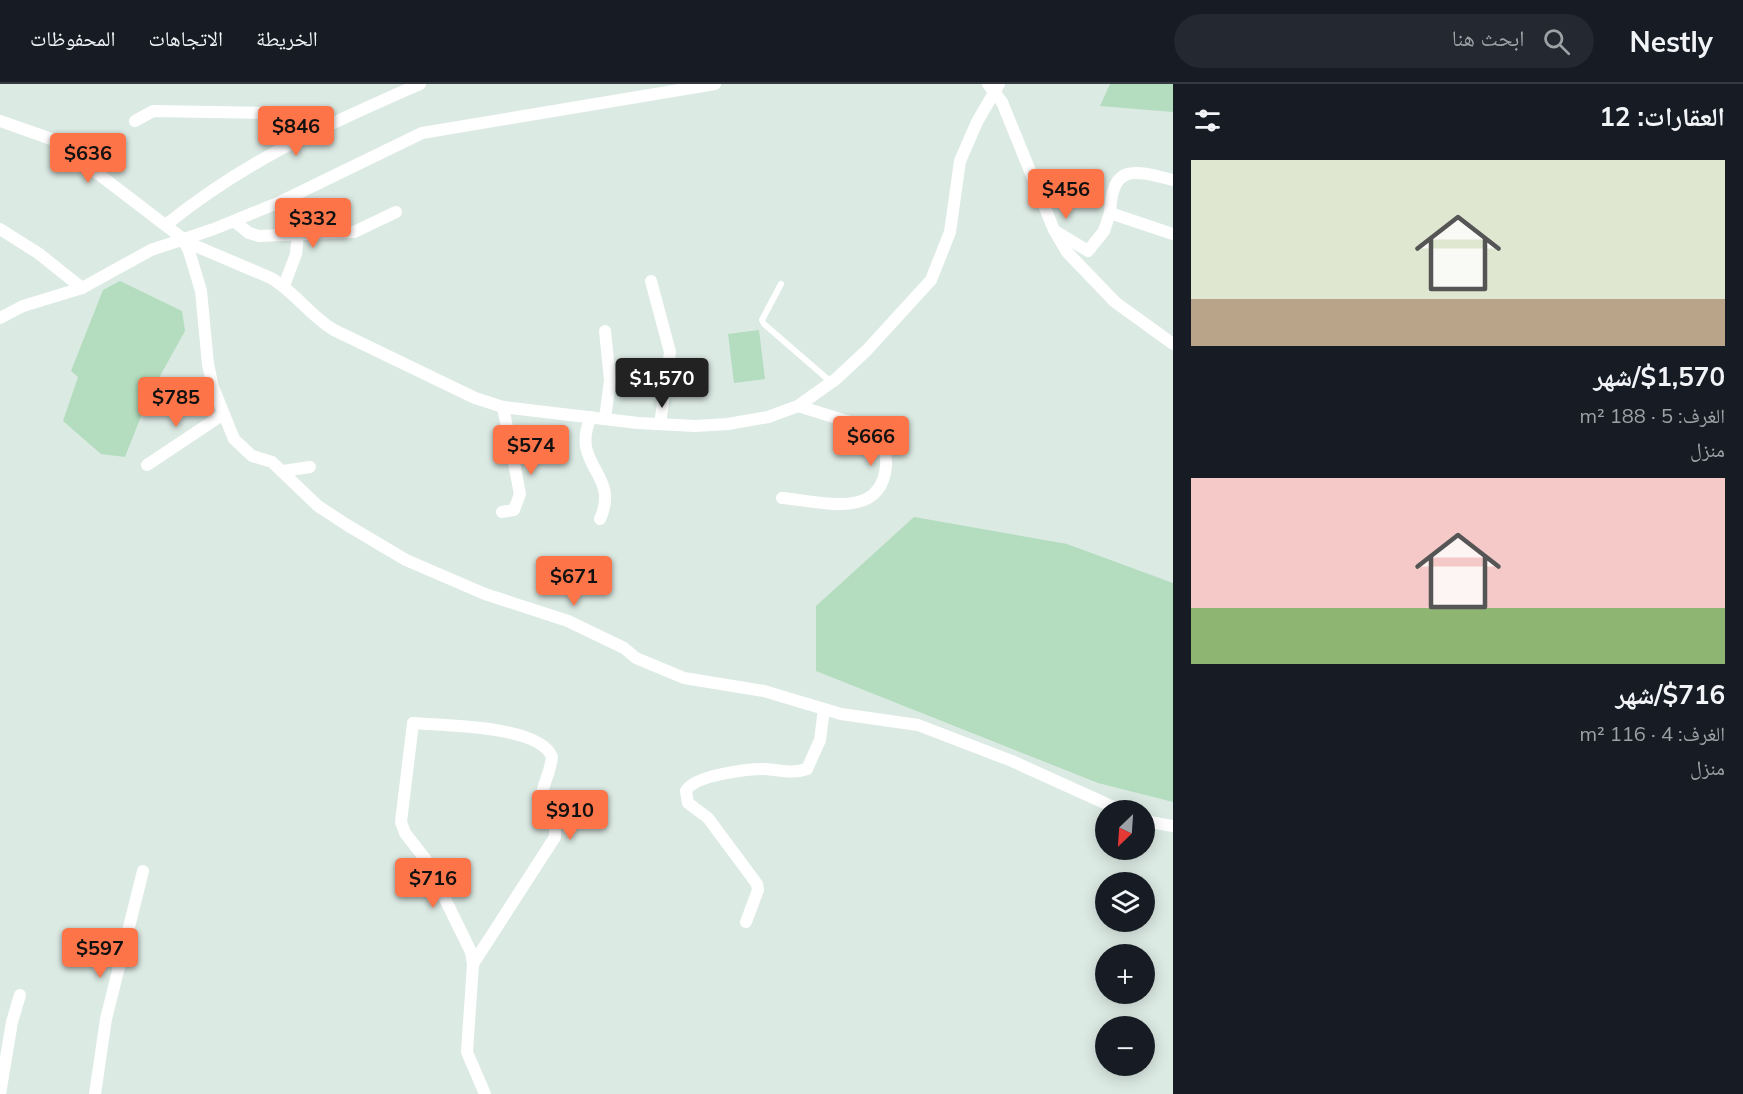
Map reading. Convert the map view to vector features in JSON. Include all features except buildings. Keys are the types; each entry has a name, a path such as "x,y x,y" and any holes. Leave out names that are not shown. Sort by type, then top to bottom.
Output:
{"street":[{"path":"167,224 202,196 247,166 318,128 420,84"},
{"path":"0,318 23,306 82,288 118,266 280,202 422,133 693,86 716,84"},
{"path":"994,86 1014,128 1054,230 1075,263 1115,302 1173,344"},
{"path":"0,121 54,140 167,224 183,239 284,286 321,322 334,330 475,398 503,407 606,419 660,424 728,424 768,417 798,406 831,382 867,350 931,280 950,232 960,161 994,86"},
{"path":"135,121 153,111 264,113 291,115 318,128"},
{"path":"1054,230 1088,251 1104,231 1110,213 1114,186 1123,174 1138,171 1173,180"},
{"path":"234,221 249,234 259,236 354,232 396,212"},
{"path":"1110,213 1173,234"},
{"path":"0,229 38,253 82,288"},
{"path":"284,286 296,254 298,234"},
{"path":"183,239 201,291 208,364 222,415 234,440 245,452 272,462 318,506 406,560 485,594 568,621 624,648 636,658 684,678 764,691 867,718 918,725 1012,762 1098,800"},
{"path":"651,281 670,352 660,424"},
{"path":"605,331 610,380 606,419"},
{"path":"783,498 858,504 878,492 885,472 887,455 875,432 866,427 843,422 798,406"},
{"path":"502,512 514,510 520,494 503,407"},
{"path":"147,465 222,415"},
{"path":"591,417 585,430 584,445 588,459 603,483 606,496 600,519"},
{"path":"283,471 310,467"},
{"path":"746,922 757,896 757,884 708,818 688,803 686,791 695,782 720,774 764,769 788,772 807,769 820,740 824,708"},
{"path":"473,964 555,837 555,823 544,812 540,802 552,757 545,746 513,732 413,723 401,815 402,828 426,860 471,952 473,964 467,1052 485,1094"},
{"path":"1155,823 1173,825"},
{"path":"95,1094 106,1019 143,871"},
{"path":"0,1094 12,1022 20,995"}],"lane":[{"path":"781,284 762,320 764,324 831,382"}],"green space":[{"path":"1110,84 1173,84 1173,112 1100,106"},
{"path":"120,281 182,311 185,331 149,396 125,457 101,454 63,421 78,377 71,371 103,290"},
{"path":"759,330 765,379 734,383 728,334"},
{"path":"914,517 1067,544 1173,583 1173,802 1098,783 816,671 816,606"}]}
